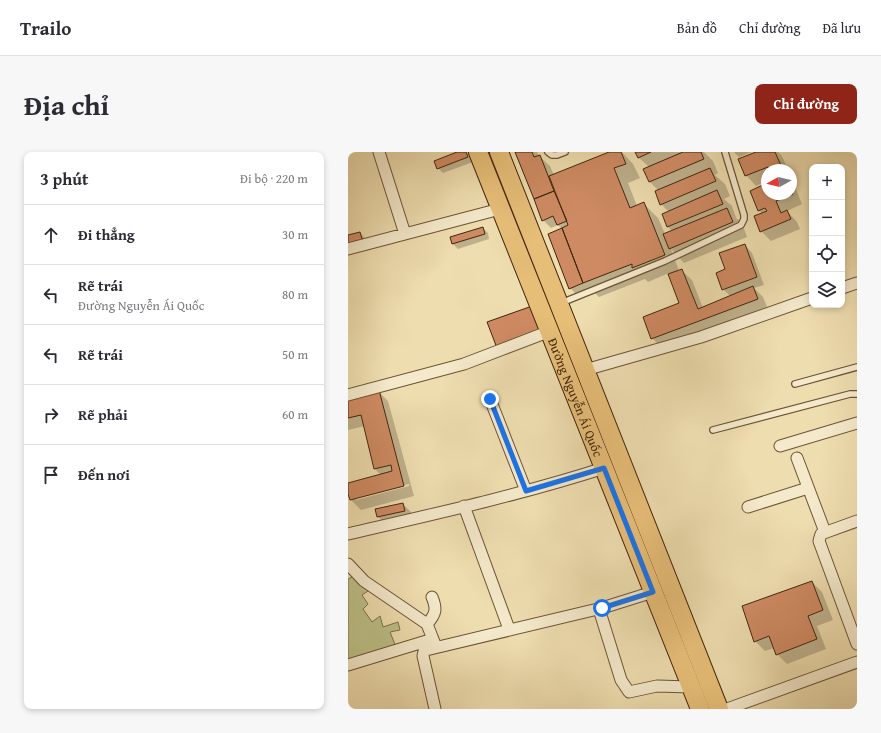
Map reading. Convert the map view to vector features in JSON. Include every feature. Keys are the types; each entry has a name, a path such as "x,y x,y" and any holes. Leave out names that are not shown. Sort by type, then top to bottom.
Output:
{"main road":[{"name":"Đường Nguyễn Ái Quốc","path":"478,152 700,709"},
{"name":"Đường Nguyễn Ái Quốc","path":"499,152 719,709"},
{"path":"542,311 558,304"}],"street":[{"path":"379,152 405,234"},
{"path":"348,249 500,209"},
{"path":"845,287 857,283"},
{"path":"585,370 701,337 809,299"},
{"path":"348,395 464,364 550,331"},
{"path":"490,399 526,491"},
{"path":"780,446 857,423"},
{"path":"797,458 825,532"},
{"path":"348,534 526,491 604,468"},
{"path":"748,507 808,488"},
{"path":"464,506 509,629"},
{"path":"857,521 825,532 819,537 819,544 857,644"},
{"path":"348,564 364,581 427,624 435,643"},
{"path":"348,665 435,643 509,629 599,609 653,592"},
{"path":"427,624 434,616 435,611 435,604 432,597"},
{"path":"599,609 621,680 629,692 656,686 691,686"},
{"path":"435,643 423,654 435,709"},
{"path":"727,709 857,662"}],"lane":[{"path":"548,152 552,155 565,152"},
{"path":"558,304 665,261 741,226 744,215 725,152"},
{"path":"795,384 857,367"},
{"path":"713,430 850,394 857,394"}],"green space":[{"path":"354,576 371,589 362,595 368,604 363,609 372,622 380,616 383,627 398,622 400,630 390,632 396,647 348,661 348,579"}],"building":[{"path":"457,152 466,152 468,157 437,169 434,161"},
{"path":"515,152 532,152 534,157 540,155 554,191 534,199"},
{"path":"609,152 621,152 626,164 614,168 630,208 644,202 665,255 632,268 632,264 583,283 562,228 568,225 549,176"},
{"path":"635,152 651,152 638,158"},
{"path":"683,152 701,152 704,159 649,182 643,169"},
{"path":"756,152 775,152 780,164 761,164 761,170 745,176 738,159"},
{"path":"710,168 716,181 660,205 655,191"},
{"path":"761,186 761,200 778,200 776,201 781,213 787,210 791,219 760,232 754,216 767,211 765,208 758,211 750,191"},
{"path":"717,190 723,204 667,227 662,214"},
{"path":"554,191 567,221 557,225 553,216 542,221 534,199"},
{"path":"727,208 733,222 669,249 663,234"},
{"path":"483,227 485,234 452,244 450,237"},
{"path":"562,228 583,283 569,289 548,234"},
{"path":"360,232 363,242 348,246 348,235"},
{"path":"745,244 757,277 722,290 716,273 725,269 719,253"},
{"path":"682,269 698,309 753,286 758,299 651,339 643,317 679,303 668,274"},
{"path":"535,305 545,330 497,348 487,322"},
{"path":"379,390 404,486 350,500 348,494 348,483 392,471 391,465 374,469 361,415 348,418 348,398"},
{"path":"403,503 405,511 377,517 375,509"},
{"path":"812,581 823,610 808,616 817,639 776,655 769,636 754,642 742,606"}],"route":[{"path":"490,399 526,491 604,468 653,592 602,608"}]}
